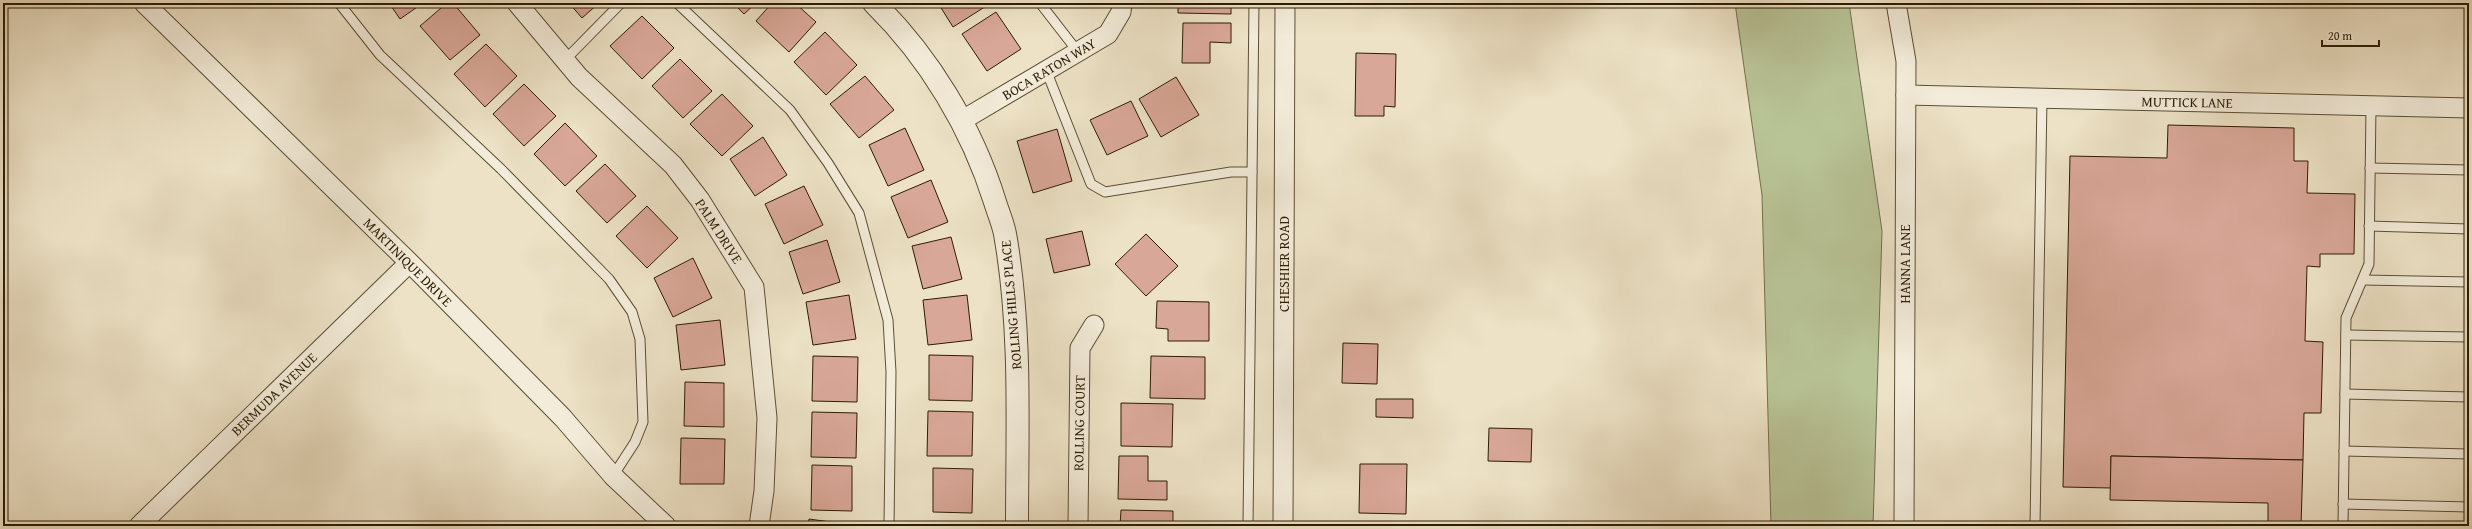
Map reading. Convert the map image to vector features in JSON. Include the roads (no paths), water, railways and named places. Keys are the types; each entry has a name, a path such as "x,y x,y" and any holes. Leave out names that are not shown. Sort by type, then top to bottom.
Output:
{"street":[{"name":"MARTINIQUE DRIVE","path":"144,3 409,263 563,418 613,476 666,526"},
{"name":"PALM DRIVE","path":"517,3 579,77 673,165 700,200 754,287 767,418 764,491 759,526"},
{"name":"ROLLING HILLS PLACE","path":"874,3 895,24 950,99 985,169 1004,232 1008,254 1016,373 1017,526"},
{"name":"BOCA RATON WAY","path":"961,121 1108,34 1121,12 1122,3"},
{"name":"CHESHIER ROAD","path":"1283,526 1285,3"},
{"name":"HANNA LANE","path":"1896,3 1906,61 1904,526"},
{"name":"MUTTICK LANE","path":"1906,95 2469,108"},
{"name":"BERMUDA AVENUE","path":"139,526 409,263"},
{"name":"ROLLING COURT","path":"1078,526 1080,348 1094,325"}],"lane":[{"path":"339,3 380,55 501,169 609,279 632,312 640,339 642,422 635,442 613,476"},
{"path":"565,60 621,3"},
{"path":"677,3 790,110 828,163 859,213 888,320 891,372 889,526"},
{"path":"1040,3 1078,52"},
{"path":"1248,526 1254,3"},
{"path":"1046,70 1091,184 1105,192 1231,172 1252,172"},
{"path":"2035,526 2042,98"},
{"path":"2343,526 2346,318 2369,264 2371,106"},
{"path":"2370,168 2469,170"},
{"path":"2370,226 2469,229"},
{"path":"2363,280 2469,282"},
{"path":"2346,335 2469,337"},
{"path":"2345,394 2469,397"},
{"path":"2344,451 2469,454"},
{"path":"2343,504 2469,507"}]}
